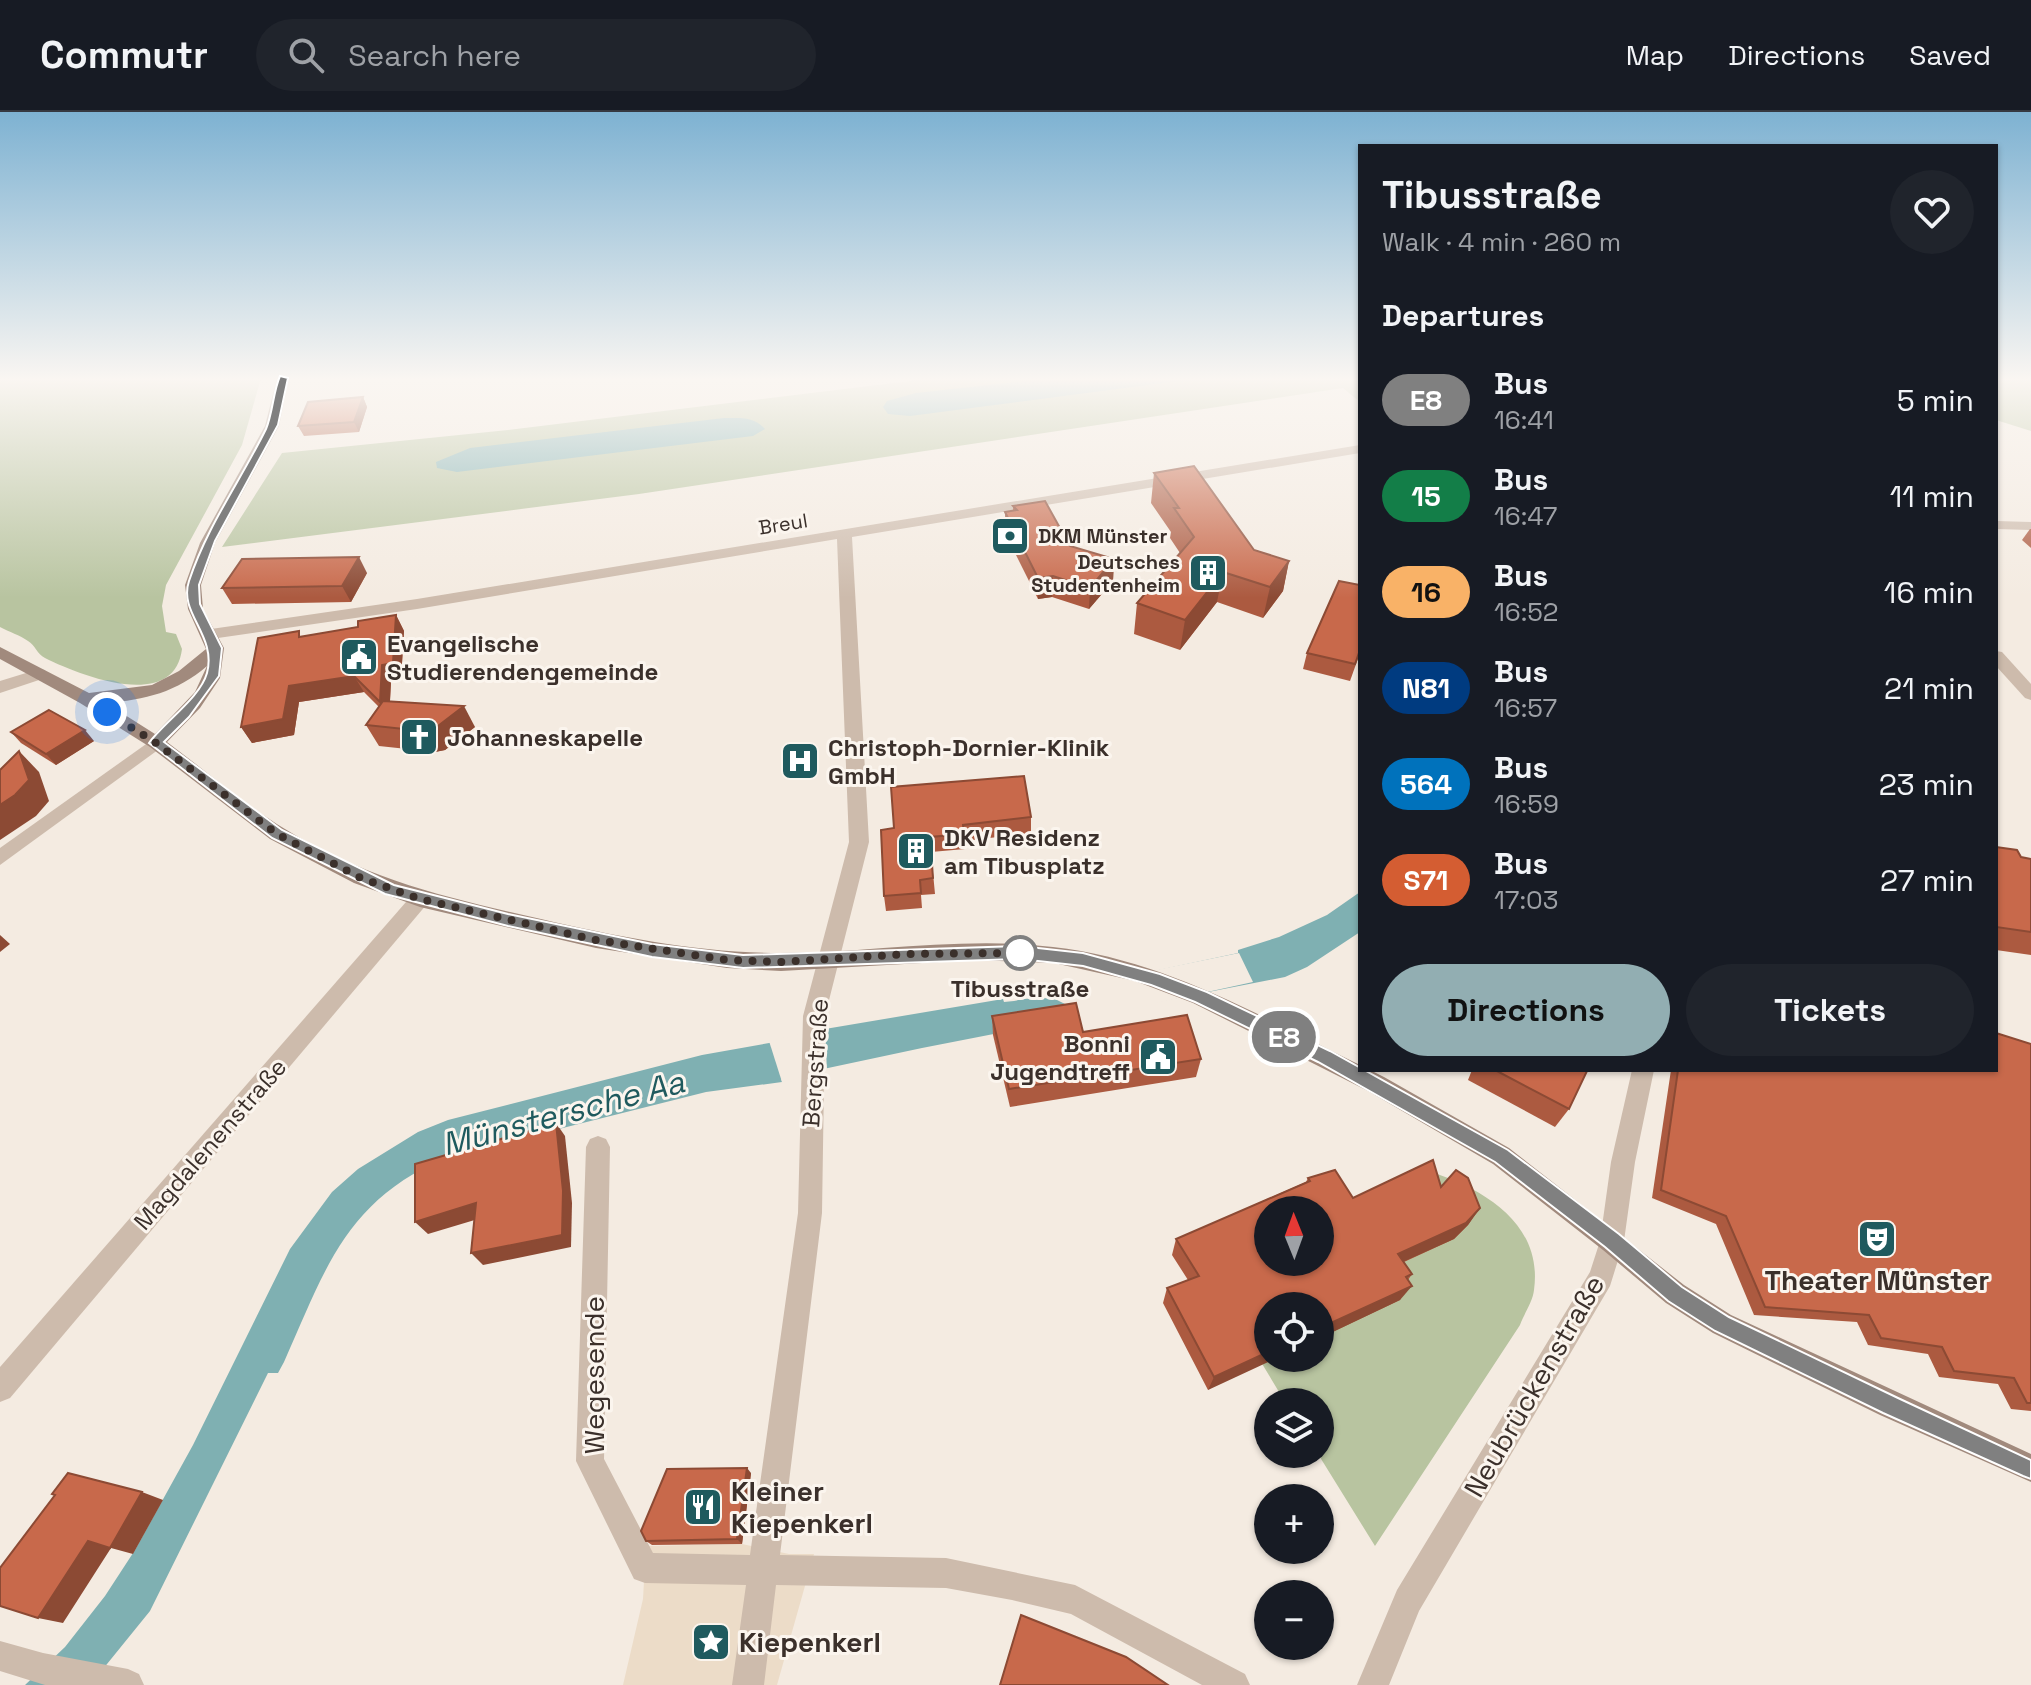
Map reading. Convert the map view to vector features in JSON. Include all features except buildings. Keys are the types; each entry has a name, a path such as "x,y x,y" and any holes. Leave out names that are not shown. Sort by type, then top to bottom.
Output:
{"main road":[{"path":"156,743 203,692 213,676 213,641 194,604 193,585 209,541 258,451"},
{"path":"86,699 145,695 165,688 199,665 213,641"},
{"path":"0,652 86,699 156,743 277,834 361,878 420,899 652,951 743,961 1020,953 1083,960 1154,978 1265,1027 1443,1121 1501,1156 1675,1294 1722,1324 1877,1399 2031,1468"}],"street":[{"name":"Breul","path":"213,641 1345,451"},
{"path":"1998,525 2031,526"},
{"path":"826,960 859,842 844,534"},
{"path":"1998,658 2031,694"},
{"path":"0,687 39,674"},
{"path":"0,858 156,743"},
{"name":"Magdalenenstraße","path":"0,1388 420,899"},
{"name":"Bergstraße","path":"748,1685 810,1213 813,1032 826,960"},
{"name":"Neubrückenstraße","path":"1373,1685 1408,1601 1601,1277 1612,1241 1623,1162 1643,1072"},
{"name":"Wegesende","path":"598,1147 590,1461 645,1568 763,1572"},
{"path":"763,1572 946,1573 1025,1588 1075,1600 1234,1685"},
{"path":"0,1656 43,1669 128,1685"}],"green space":[{"path":"0,451 239,451 166,585 162,606 166,632 176,634 182,649 175,668 162,680 123,684 80,673 45,658 28,641 0,627"},
{"path":"922,451 639,494 222,547 282,453"},
{"path":"1415,1167 1481,1194 1516,1224 1528,1243 1534,1265 1534,1290 1520,1325 1375,1546 1327,1468 1334,1468 1334,1388 1277,1388 1267,1372 1334,1372 1334,1319 1383,1267 1427,1183"}],"shaded area":[{"name":"Kiepenkerl","path":"742,1544 789,1554 814,1554 777,1685 623,1685 643,1599 646,1546"}],"water":[{"path":"462,451 626,451 457,472 437,468 436,462"},
{"name":"Münstersche Aa","path":"1358,893 1358,933 1307,967 1285,977 922,1048 781,1078 782,1082 706,1092 447,1157 412,1175 384,1194 362,1216 327,1267 284,1362 278,1373 268,1373 150,1611 90,1685 25,1685 65,1647 105,1596 135,1550 193,1445 290,1249 332,1192 358,1169 418,1132 448,1120 702,1055 826,1033 825,1029 1003,999 1004,1002 1014,1001 1238,953 1238,950 1279,937 1327,915"}],"pier":[{"path":"1239,953 1253,982 1079,1020 1069,1006 1053,998 1014,999"},
{"path":"825,1029 827,1071 782,1082 769,1041"}],"bus line":[{"name":"E8","path":"260,451 209,541 193,585 194,604 216,648 213,676 185,714 156,743 277,834 390,890 508,920 652,951 781,962 908,954 1020,953 1083,960 1154,978 1201,997 1324,1057 1501,1156 1675,1294 1722,1324 1890,1405 2031,1468"}],"place":[{"name":"DKM Münster","path":"1010,536"},
{"name":"Deutsches Studentenheim","path":"1208,573"},
{"name":"Evangelische Studierendengemeinde","path":"359,657"},
{"name":"Johanneskapelle","path":"419,737"},
{"name":"Christoph-Dornier-Klinik GmbH","path":"800,761"},
{"name":"DKV Residenz am Tibusplatz","path":"916,851"},
{"name":"Tibusstraße","path":"1020,953"},
{"name":"Bonni Jugendtreff","path":"1158,1057"},
{"name":"Theater Münster","path":"1877,1239"},
{"name":"Kleiner Kiepenkerl","path":"703,1507"},
{"name":"Kiepenkerl","path":"711,1642"}],"route":[{"path":"107,712 156,743 277,834 361,878 420,899 596,940 652,951 727,960 781,962 908,954 1020,953"}]}
